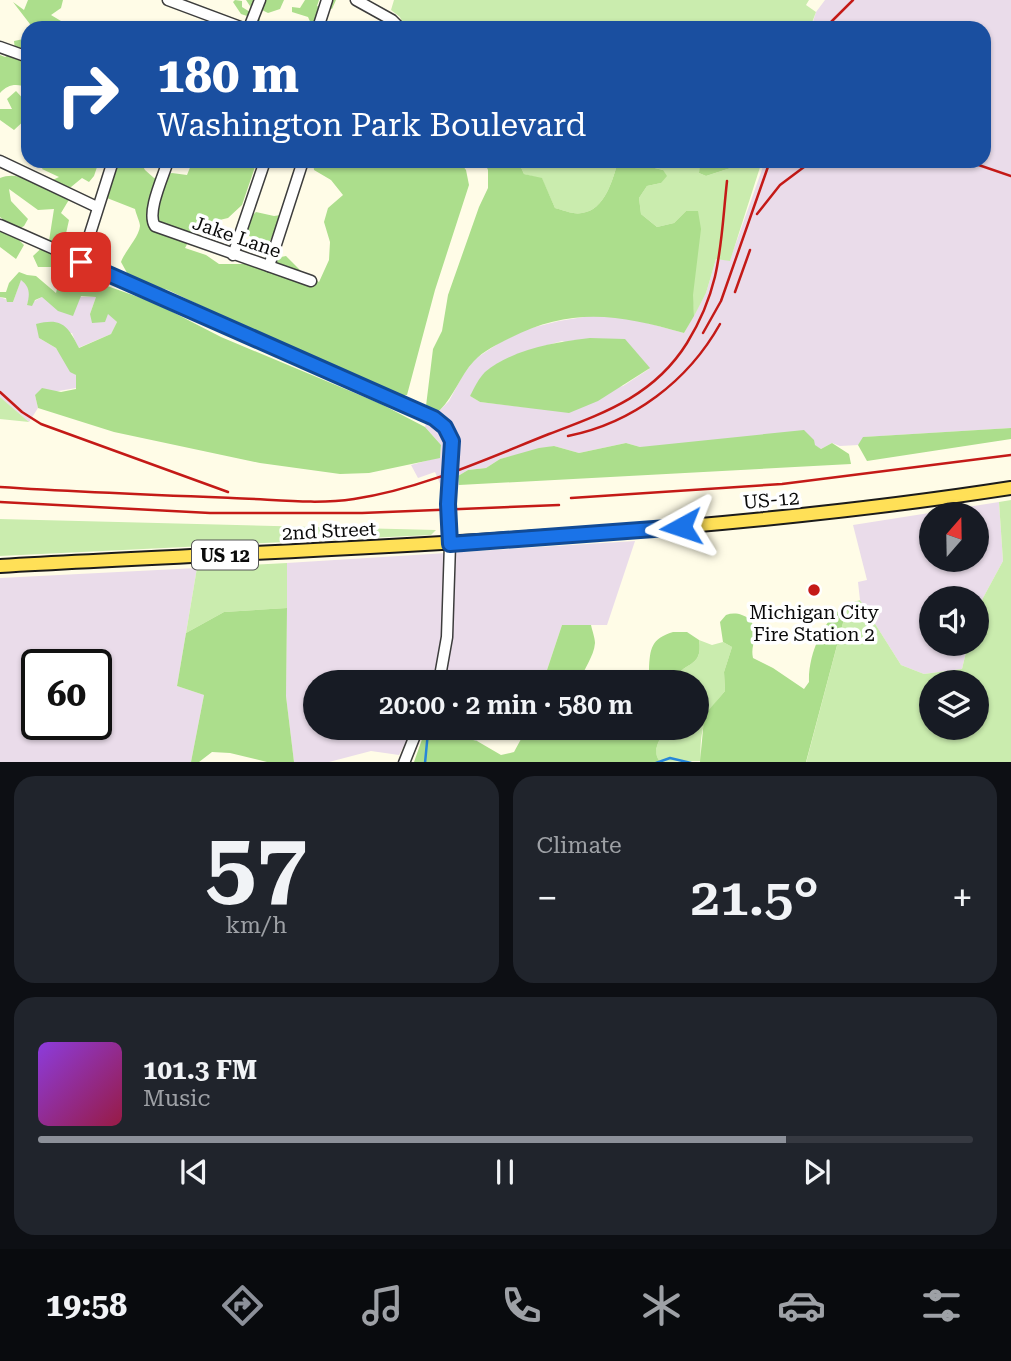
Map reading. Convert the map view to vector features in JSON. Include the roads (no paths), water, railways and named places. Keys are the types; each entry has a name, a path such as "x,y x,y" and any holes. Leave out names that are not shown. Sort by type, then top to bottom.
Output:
{"main road":[{"name":"US-12","path":"450,544 573,537 790,518 1011,488"},
{"name":"2nd Street","path":"0,566 450,544"}],"street":[{"path":"168,0 217,21"},
{"path":"252,21 260,0"},
{"path":"320,21 327,0"},
{"path":"356,0 393,21"},
{"path":"0,47 21,54"},
{"path":"0,161 97,207"},
{"path":"81,262 111,168"},
{"name":"Jake Lane","path":"166,168 152,211 153,224 160,229 311,281"},
{"path":"233,255 263,168"},
{"path":"269,266 301,168"},
{"path":"0,225 434,418 445,427 452,441 448,504 450,544 447,637 441,670"},
{"path":"404,762 413,740"}],"waterway":[{"path":"425,762 427,740"},
{"path":"659,762 670,758 687,762"}],"railway":[{"path":"832,21 853,0"},
{"path":"703,333 721,301 768,168"},
{"path":"757,214 780,185 803,168"},
{"path":"988,168 1011,176"},
{"path":"0,487 293,501 354,499 429,481 589,418 643,390 674,361 687,343 707,303 718,265 727,181"},
{"path":"735,292 750,250"},
{"path":"568,436 615,421 656,396 692,364 720,324"},
{"path":"0,392 22,412 41,424 228,492"},
{"path":"571,498 782,484 1011,455"},
{"path":"0,502 210,513 362,513 559,505"}],"place":[{"name":"Michigan City Fire Station 2","path":"814,590"}]}
